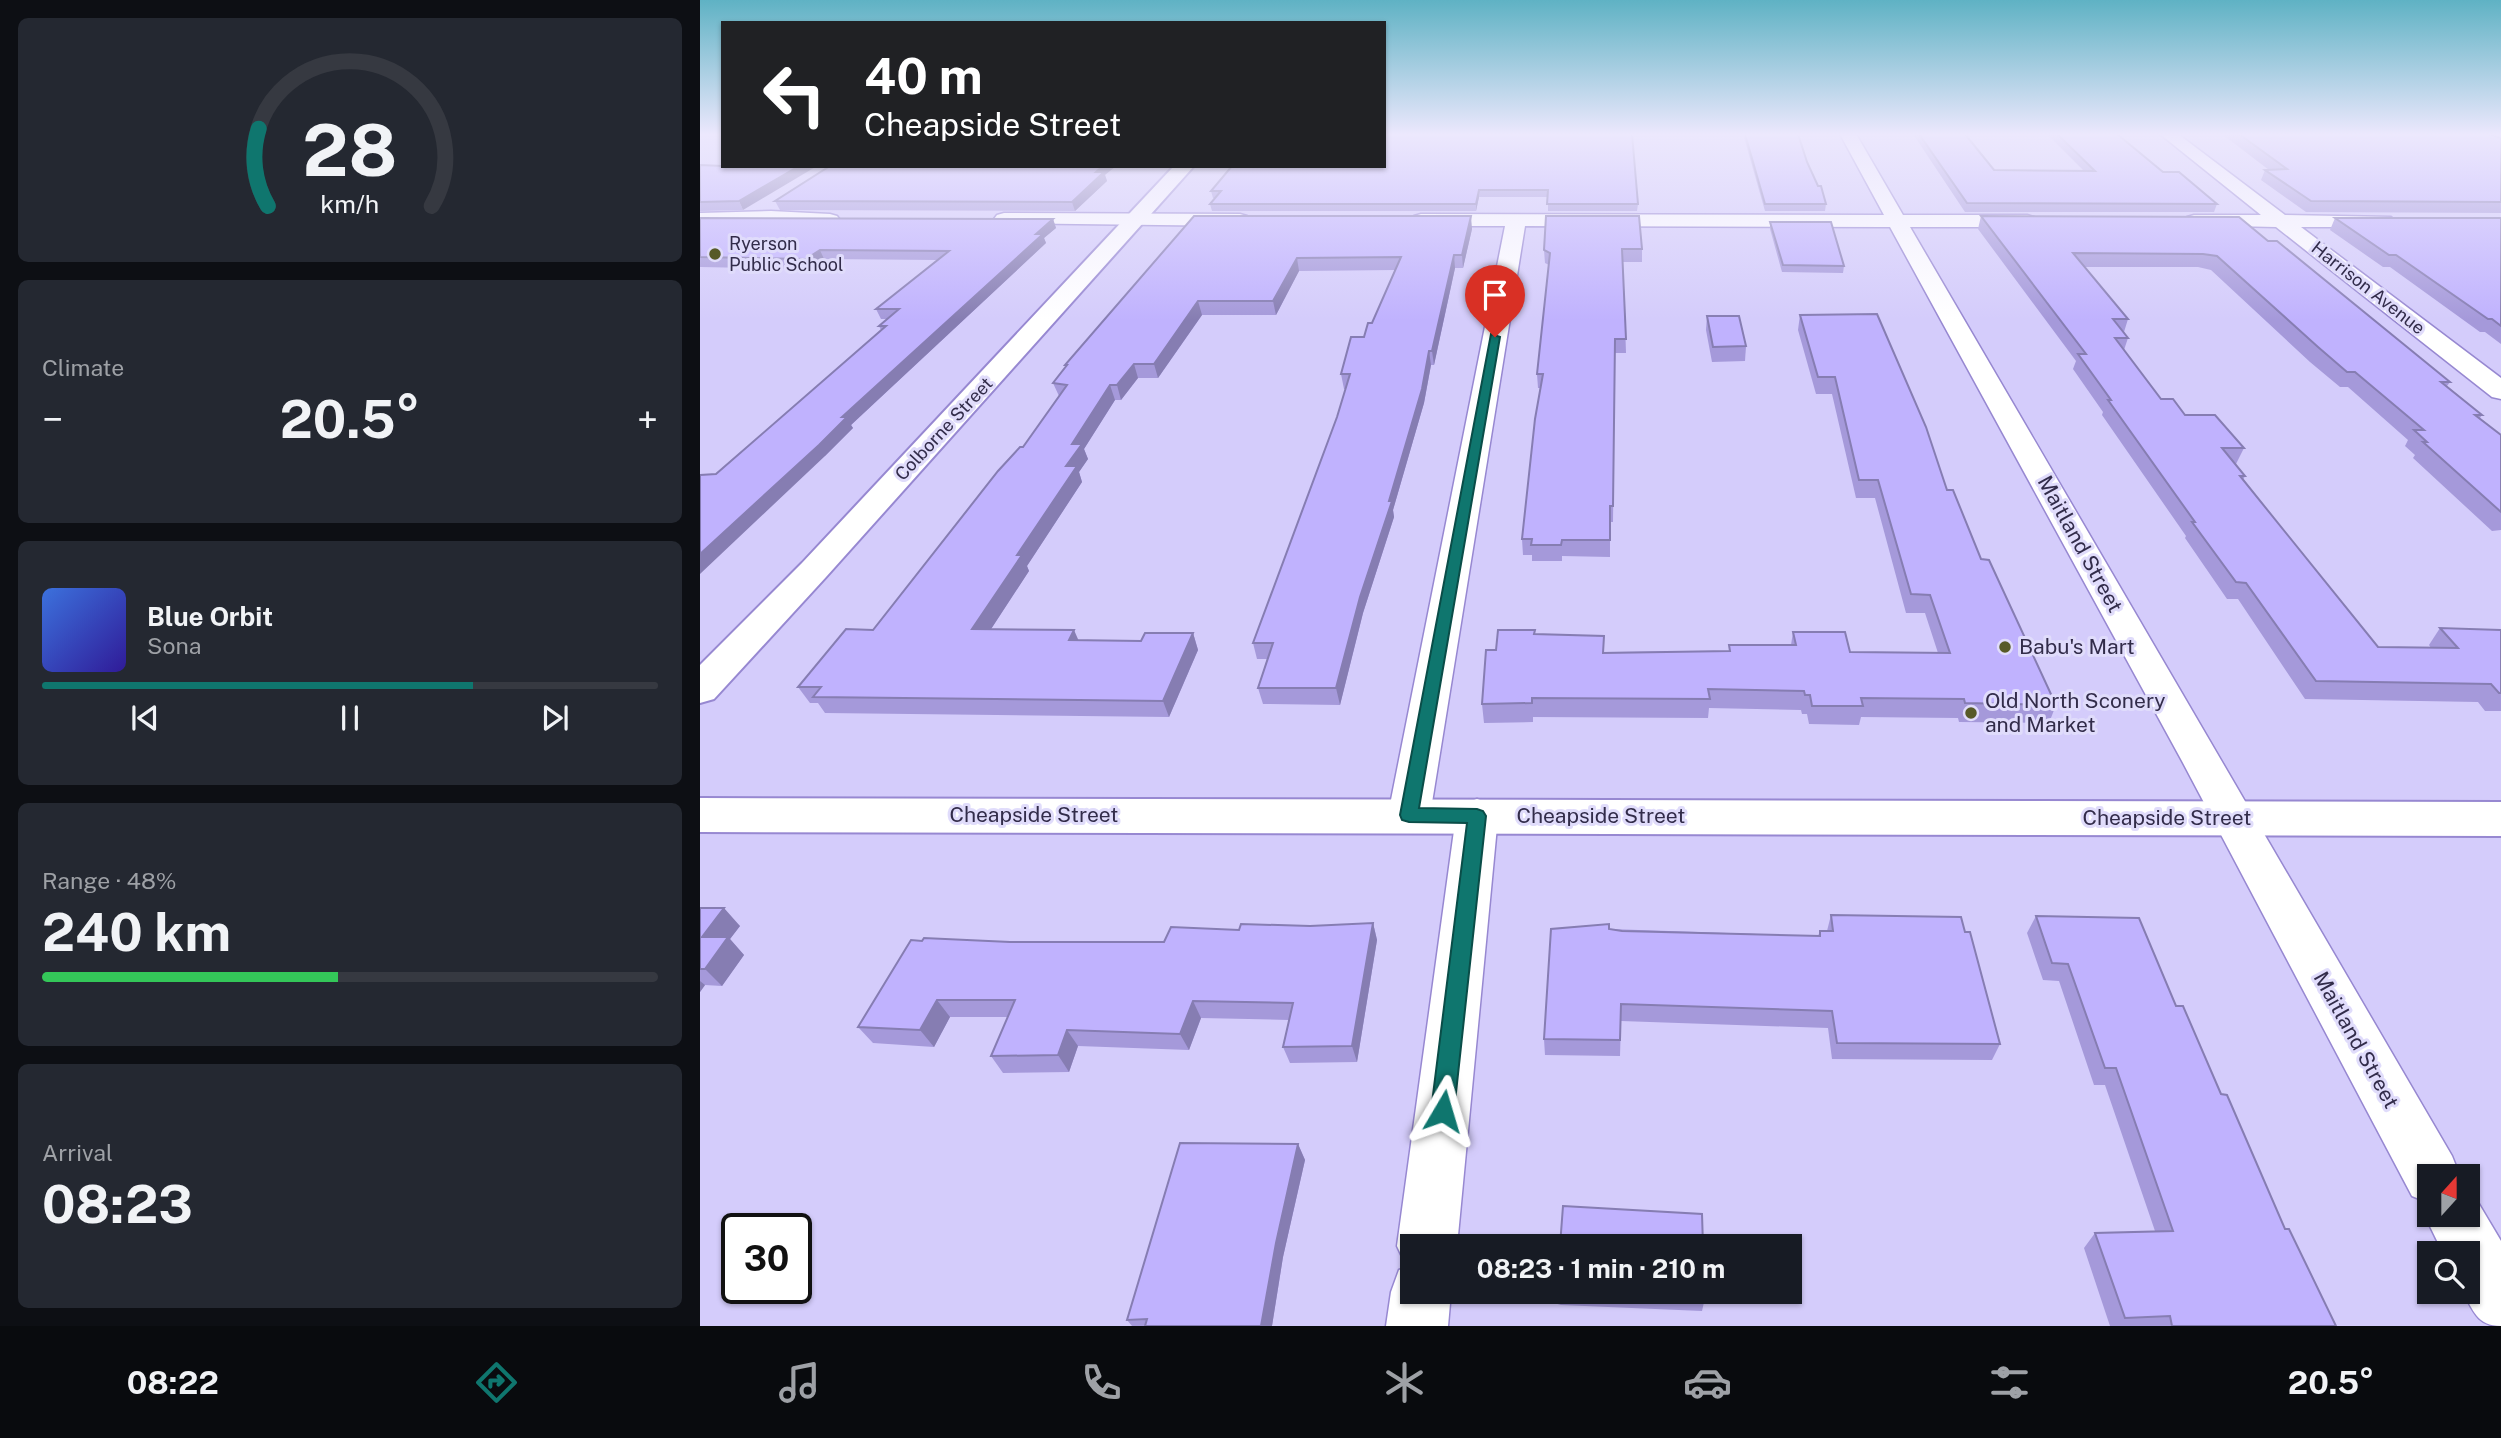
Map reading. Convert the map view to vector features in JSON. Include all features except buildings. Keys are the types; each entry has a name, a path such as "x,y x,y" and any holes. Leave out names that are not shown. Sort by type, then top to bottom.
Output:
{"street":[{"name":"Colborne Street","path":"700,689 814,570 1159,196"},
{"name":"Maitland Street","path":"1884,196 2424,1164"},
{"name":"Harrison Avenue","path":"2249,196 2501,391"},
{"path":"751,217 781,199"},
{"path":"700,219 751,217 843,220"},
{"path":"979,219 1266,220"},
{"path":"1405,220 2046,221"},
{"path":"1409,815 1516,221"},
{"path":"2176,221 2408,221"},
{"name":"Cheapside Street","path":"700,815 2501,819"},
{"path":"1428,1234 1477,816"},
{"path":"2460,1227 2501,1300"},
{"path":"1417,1326 1420,1304"}],"place":[{"name":"Ryerson Public School","path":"715,254"},
{"name":"Babu's Mart","path":"2005,647"},
{"name":"Old North Sconery and Market","path":"1971,713"}],"route":[{"path":"1443,1111 1477,816 1409,815 1495,337"}]}
